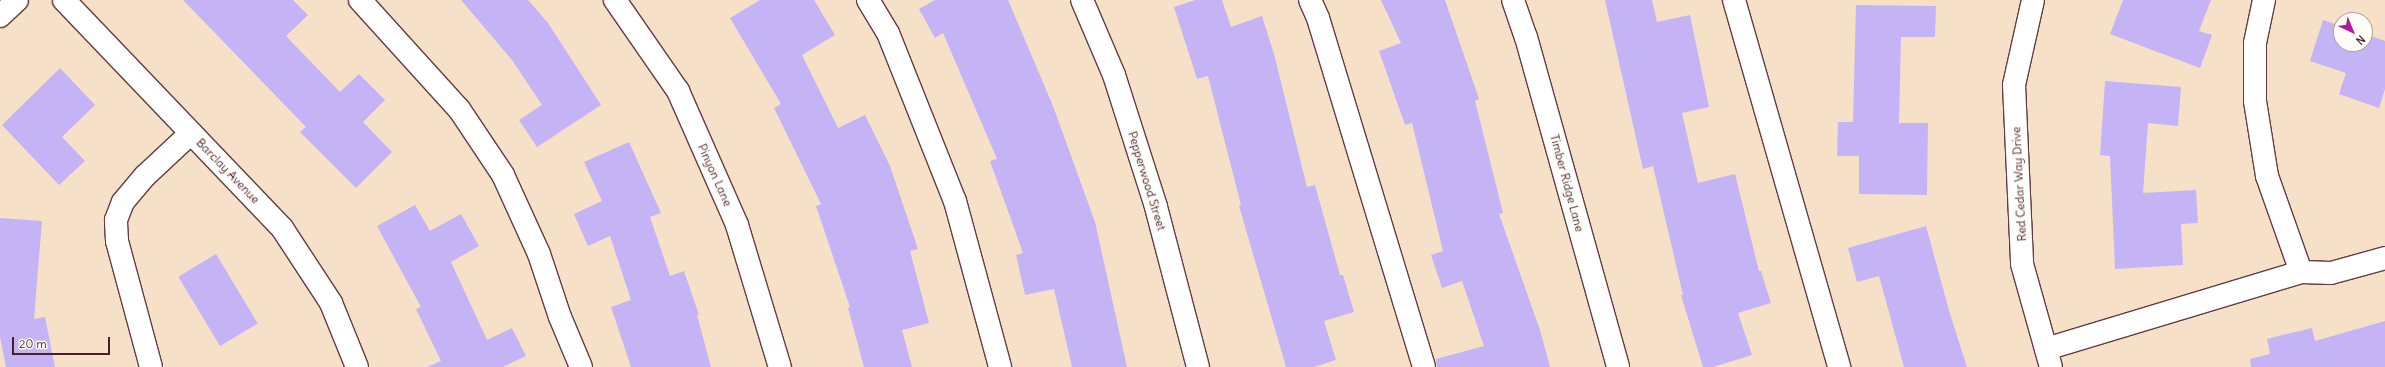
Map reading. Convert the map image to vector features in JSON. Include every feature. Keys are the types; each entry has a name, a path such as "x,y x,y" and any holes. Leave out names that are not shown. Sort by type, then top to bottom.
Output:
{"street":[{"path":"0,16 17,0"},
{"name":"Barclay Avenue","path":"64,0 282,228 331,303 357,367"},
{"path":"360,0 459,109 503,175 539,254 560,317 581,367"},
{"name":"Pinyon Lane","path":"615,0 678,91 737,225 780,367"},
{"path":"868,0 888,33 955,201 1000,367"},
{"name":"Pepperwood Street","path":"1082,0 1114,75 1156,207 1198,367"},
{"path":"1310,0 1318,18 1424,367"},
{"name":"Timber Ridge Lane","path":"1513,0 1526,37 1618,367"},
{"path":"1734,0 1839,367"},
{"name":"Red Cedar Way Drive","path":"2033,0 2014,85 2022,264 2048,358"},
{"path":"2264,0 2255,43 2255,101 2267,176 2301,272"},
{"path":"151,367 117,241 116,220 123,202 145,176 191,133"},
{"path":"2048,358 2301,272 2331,273 2385,258"}],"building":[{"path":"183,0 293,0 308,15 286,36 340,92 359,74 385,100 363,122 392,152 356,188 300,132 306,127"},
{"path":"461,0 528,0 548,23 601,105 537,147 519,120 542,105 512,60"},
{"path":"760,0 814,0 835,35 802,55 838,128 865,115 890,166 918,249 910,251 929,323 902,330 912,367 864,367 848,308 850,307 816,206 821,204 774,108 781,104 730,18"},
{"path":"935,0 1008,0 1053,106 1095,222 1127,367 1072,367 1054,289 1025,295 1016,255 1023,253 990,161 997,159 943,33 935,38 919,9"},
{"path":"1195,0 1222,0 1231,27 1262,16 1274,54 1307,187 1315,185 1340,275 1343,275 1354,312 1324,321 1336,360 1314,367 1286,367 1239,206 1241,205 1208,76 1197,79 1174,7"},
{"path":"1381,0 1445,0 1479,99 1475,101 1503,213 1499,214 1540,330 1550,367 1437,367 1436,359 1484,346 1462,281 1442,288 1431,255 1443,251 1412,123 1405,125 1379,51 1401,43"},
{"path":"1605,0 1652,0 1657,22 1690,15 1709,107 1682,113 1698,183 1735,174 1759,271 1761,271 1771,303 1738,313 1752,355 1713,367 1703,367 1681,295 1683,295 1653,166 1643,169"},
{"path":"2123,0 2211,0 2199,31 2212,35 2200,68 2110,34"},
{"path":"1856,5 1936,6 1935,37 1901,37 1899,123 1928,123 1927,195 1859,194 1859,156 1837,156 1838,122 1853,122"},
{"path":"2323,20 2333,23 2333,52 2373,52 2373,37 2385,41 2385,89 2379,108 2339,94 2346,73 2310,61"},
{"path":"60,68 95,105 62,137 85,161 59,185 2,125"},
{"path":"2105,81 2181,87 2178,126 2148,123 2143,193 2196,190 2198,223 2181,224 2183,265 2115,269 2110,156 2100,155"},
{"path":"629,142 661,213 650,217 670,276 684,271 699,315 697,315 711,367 631,367 611,307 631,300 610,236 588,246 574,214 602,201 584,162"},
{"path":"415,205 430,231 461,214 479,246 451,262 487,340 512,328 526,356 503,367 427,367 441,361 416,309 421,307 377,226"},
{"path":"0,218 42,221 34,319 45,317 55,367 6,367 0,337"},
{"path":"1926,226 1950,314 1967,367 1904,367 1879,276 1857,282 1848,248"},
{"path":"216,254 258,323 220,346 178,277"},
{"path":"2385,321 2385,367 2251,367 2250,359 2270,354 2267,339 2312,328 2315,341"}]}
